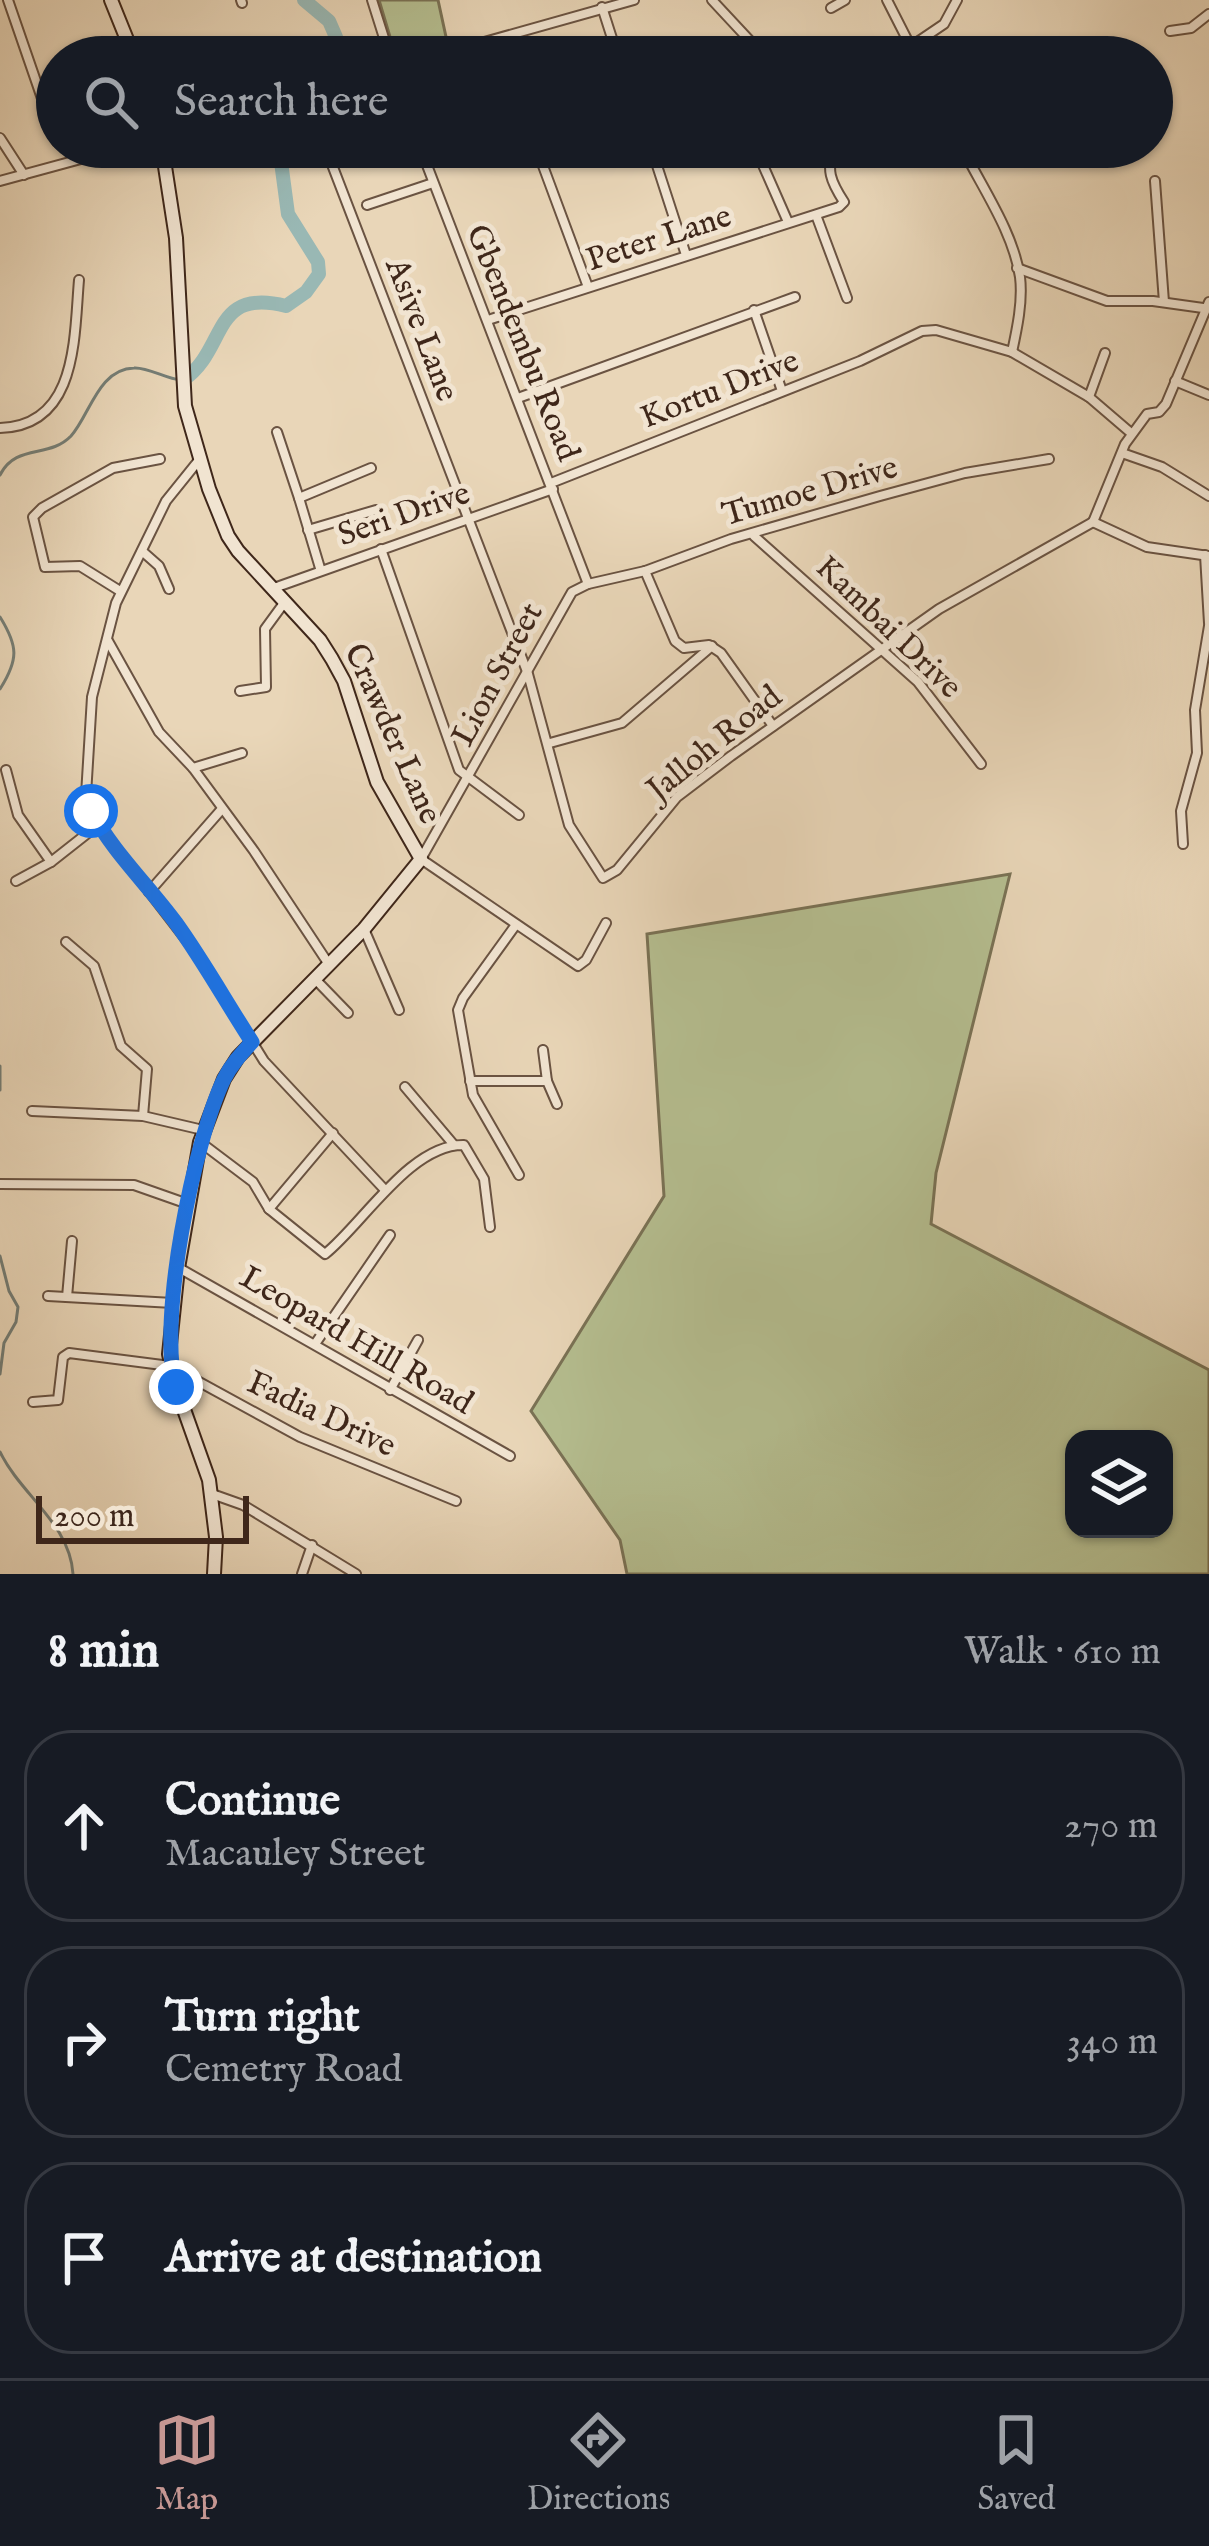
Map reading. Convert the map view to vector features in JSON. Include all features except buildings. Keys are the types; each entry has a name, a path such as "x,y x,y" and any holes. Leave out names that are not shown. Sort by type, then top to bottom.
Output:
{"street":[{"path":"8,0 36,81"},
{"path":"112,0 126,36"},
{"path":"372,0 383,36"},
{"path":"502,36 634,0"},
{"path":"712,0 745,36"},
{"path":"831,8 845,0"},
{"path":"887,0 905,36"},
{"path":"926,36 944,24 957,0"},
{"path":"602,7 611,36"},
{"path":"1170,31 1183,31 1209,14"},
{"path":"0,138 24,175"},
{"path":"0,181 46,168"},
{"name":"Crawder Lane","path":"165,168 176,238 181,376 199,460 228,536 320,640 344,681 377,782 421,859"},
{"name":"Asive Lane","path":"336,168 467,519"},
{"name":"Gbendembu Road","path":"428,168 588,584"},
{"path":"544,168 589,287"},
{"path":"659,168 686,255"},
{"path":"764,168 788,222"},
{"name":"Peter Lane","path":"488,320 816,215 844,202 829,168"},
{"path":"973,168 1017,268 1019,300 1012,352 1089,397 1131,433"},
{"path":"1155,181 1164,302"},
{"path":"367,205 433,183"},
{"path":"816,215 847,298"},
{"path":"1017,268 1107,302 1206,305 1163,409 1147,414 1131,433 1093,522 1147,547 1207,556 1209,625 1195,710 1196,753 1180,811 1183,844"},
{"path":"0,428 19,428 34,421 64,385 73,356 79,280"},
{"path":"518,398 795,297"},
{"path":"754,310 782,391"},
{"name":"Kortu Drive","path":"552,486 922,331 1012,352"},
{"path":"1089,397 1105,353"},
{"path":"1175,381 1209,395"},
{"path":"277,432 320,568"},
{"path":"1122,453 1162,467 1209,496"},
{"name":"Tumoe Drive","path":"588,584 645,571 965,473 1049,459"},
{"path":"120,591 80,566 45,567 33,517 113,468 160,460"},
{"path":"199,460 166,500 120,591 92,697 86,795 98,825 216,981 252,1042 385,1190"},
{"path":"299,498 371,468"},
{"name":"Seri Drive","path":"272,588 552,486"},
{"path":"308,530 376,510"},
{"name":"Jalloh Road","path":"467,519 528,674 572,834 603,878 617,870 676,797 773,726 979,583 1093,522"},
{"name":"Kambai Drive","path":"753,535 917,682 981,764"},
{"path":"381,549 450,753 469,780 519,815"},
{"path":"142,551 159,566 169,590"},
{"path":"645,571 675,641 684,648 712,646 773,726"},
{"name":"Lion Street","path":"421,859 567,599 588,584"},
{"path":"239,692 266,687 265,629 285,603"},
{"path":"108,641 159,732 193,768 254,851 328,963"},
{"path":"550,743 622,723 712,646"},
{"path":"193,768 242,753"},
{"path":"6,770 18,814 51,862"},
{"path":"149,892 221,810"},
{"path":"16,881 51,862 98,825"},
{"path":"214,1574 211,1494 170,1366 173,1303 188,1204 202,1136 224,1079 252,1042 364,929 421,859 578,967 584,965 606,923"},
{"path":"515,926 458,1010 472,1096 519,1175"},
{"path":"364,929 399,1010"},
{"path":"66,942 94,966 121,1046 147,1069 143,1116"},
{"path":"315,980 348,1013"},
{"path":"543,1050 556,1104"},
{"path":"470,1081 547,1081"},
{"path":"405,1088 454,1145"},
{"path":"32,1111 143,1116 202,1136 253,1182 269,1209 325,1254 385,1190 428,1158 464,1145 484,1179 490,1227"},
{"path":"269,1209 333,1133"},
{"path":"0,1184 134,1185 188,1204"},
{"path":"315,1344 390,1235"},
{"path":"68,1297 72,1241"},
{"name":"Leopard Hill Road","path":"178,1268 511,1456"},
{"path":"48,1296 173,1303"},
{"path":"390,1390 418,1340"},
{"path":"33,1402 58,1400 63,1357 69,1353 170,1366"},
{"name":"Fadia Drive","path":"170,1366 300,1437 456,1501"},
{"path":"211,1494 243,1505 356,1574"},
{"path":"302,1574 312,1545"}],"green space":[{"path":"379,0 438,0 446,36 390,36"},
{"path":"1010,874 936,1173 931,1224 1209,1370 1209,1574 627,1574 620,1540 531,1411 664,1196 647,934"}],"waterway":[{"path":"304,0 329,21 336,36"},
{"path":"183,380 197,367 232,313 262,302 286,306 306,292 319,274 318,262 288,214 282,168"},
{"path":"0,475 15,459 71,436 103,384 122,370 139,368 181,380"},
{"path":"0,617 14,653 0,689"},
{"path":"0,1066 0,1090"},
{"path":"0,1256 18,1307 4,1343 0,1374"},
{"path":"0,1452 63,1540 73,1574"}],"route":[{"path":"91,811 216,981 252,1042 224,1079 200,1142 173,1303 169,1354 176,1387"}]}
